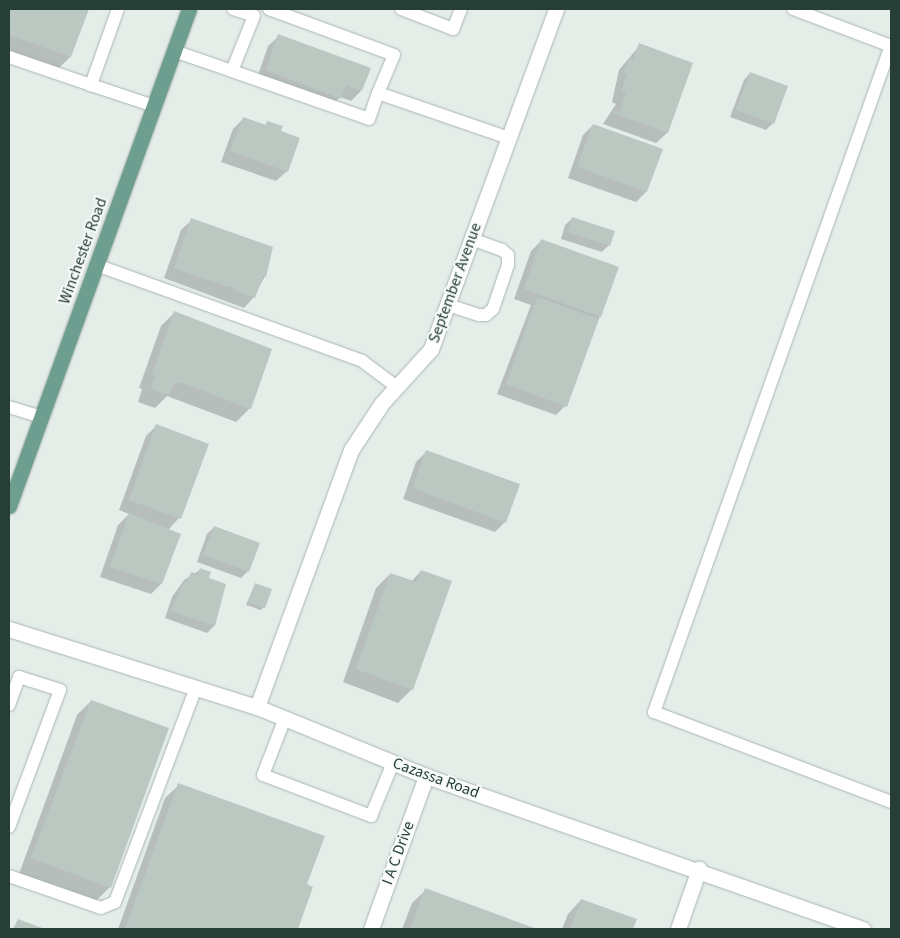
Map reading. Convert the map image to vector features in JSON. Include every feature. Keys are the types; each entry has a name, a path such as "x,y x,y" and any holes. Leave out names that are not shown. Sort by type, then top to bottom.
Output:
{"main road":[{"name":"Winchester Road","path":"9,506 14,476 41,416 189,9"}],"street":[{"name":"September Avenue","path":"257,707 351,450 397,387 432,349 556,9"},
{"name":"Cazassa Road","path":"9,629 257,707 426,776 699,869 863,929"},
{"name":"I A C Drive","path":"371,929 426,776"},
{"path":"678,929 699,869"}],"lane":[{"path":"91,85 118,9"},
{"path":"232,71 255,12 233,9"},
{"path":"174,51 369,119 394,55 269,9"},
{"path":"401,9 453,29 461,9"},
{"path":"793,9 891,45 654,712 891,802"},
{"path":"9,57 154,106"},
{"path":"378,93 509,138"},
{"path":"448,305 479,315 486,315 492,309 508,265 508,255 502,250 472,239"},
{"path":"96,265 362,361 397,387"},
{"path":"9,407 41,416"},
{"path":"9,705 19,677 60,690 9,827"},
{"path":"9,876 100,908 115,902 196,688"},
{"path":"284,718 263,775 371,816 393,763"}],"building":[{"path":"9,9 89,9 71,57 9,35"},
{"path":"278,34 371,68 362,91 346,85 341,99 266,70"},
{"path":"639,43 693,63 668,133 613,113 614,110 619,112 626,93 621,92 627,74 623,73 629,58 633,60"},
{"path":"750,72 788,86 774,124 736,110"},
{"path":"243,117 266,125 267,121 283,126 281,131 300,138 288,172 230,151"},
{"path":"593,124 663,149 647,192 577,167"},
{"path":"572,217 615,231 610,246 567,232"},
{"path":"191,218 273,247 266,277 263,276 255,298 234,290 235,287 220,285 221,282 216,283 174,268"},
{"path":"541,239 619,267 601,317 524,289"},
{"path":"537,297 599,319 567,407 506,384"},
{"path":"174,311 272,349 251,409 179,382 174,383 169,395 151,389 155,376 152,374"},
{"path":"156,424 209,444 181,519 129,500"},
{"path":"426,450 520,484 506,523 412,488"},
{"path":"129,513 181,534 162,584 110,567"},
{"path":"214,526 260,543 249,572 203,555"},
{"path":"200,568 211,572 209,578 226,584 215,626 171,611 184,581 187,582 191,572 198,574"},
{"path":"421,570 452,581 413,690 356,669 390,573 417,582"},
{"path":"255,583 272,589 265,608 248,602"},
{"path":"91,700 169,728 111,888 31,858"},
{"path":"178,783 325,836 307,884 313,887 298,929 125,929"},
{"path":"425,888 537,929 410,929"},
{"path":"581,899 637,919 633,929 570,929"},
{"path":"18,919 45,929 13,929"}]}
